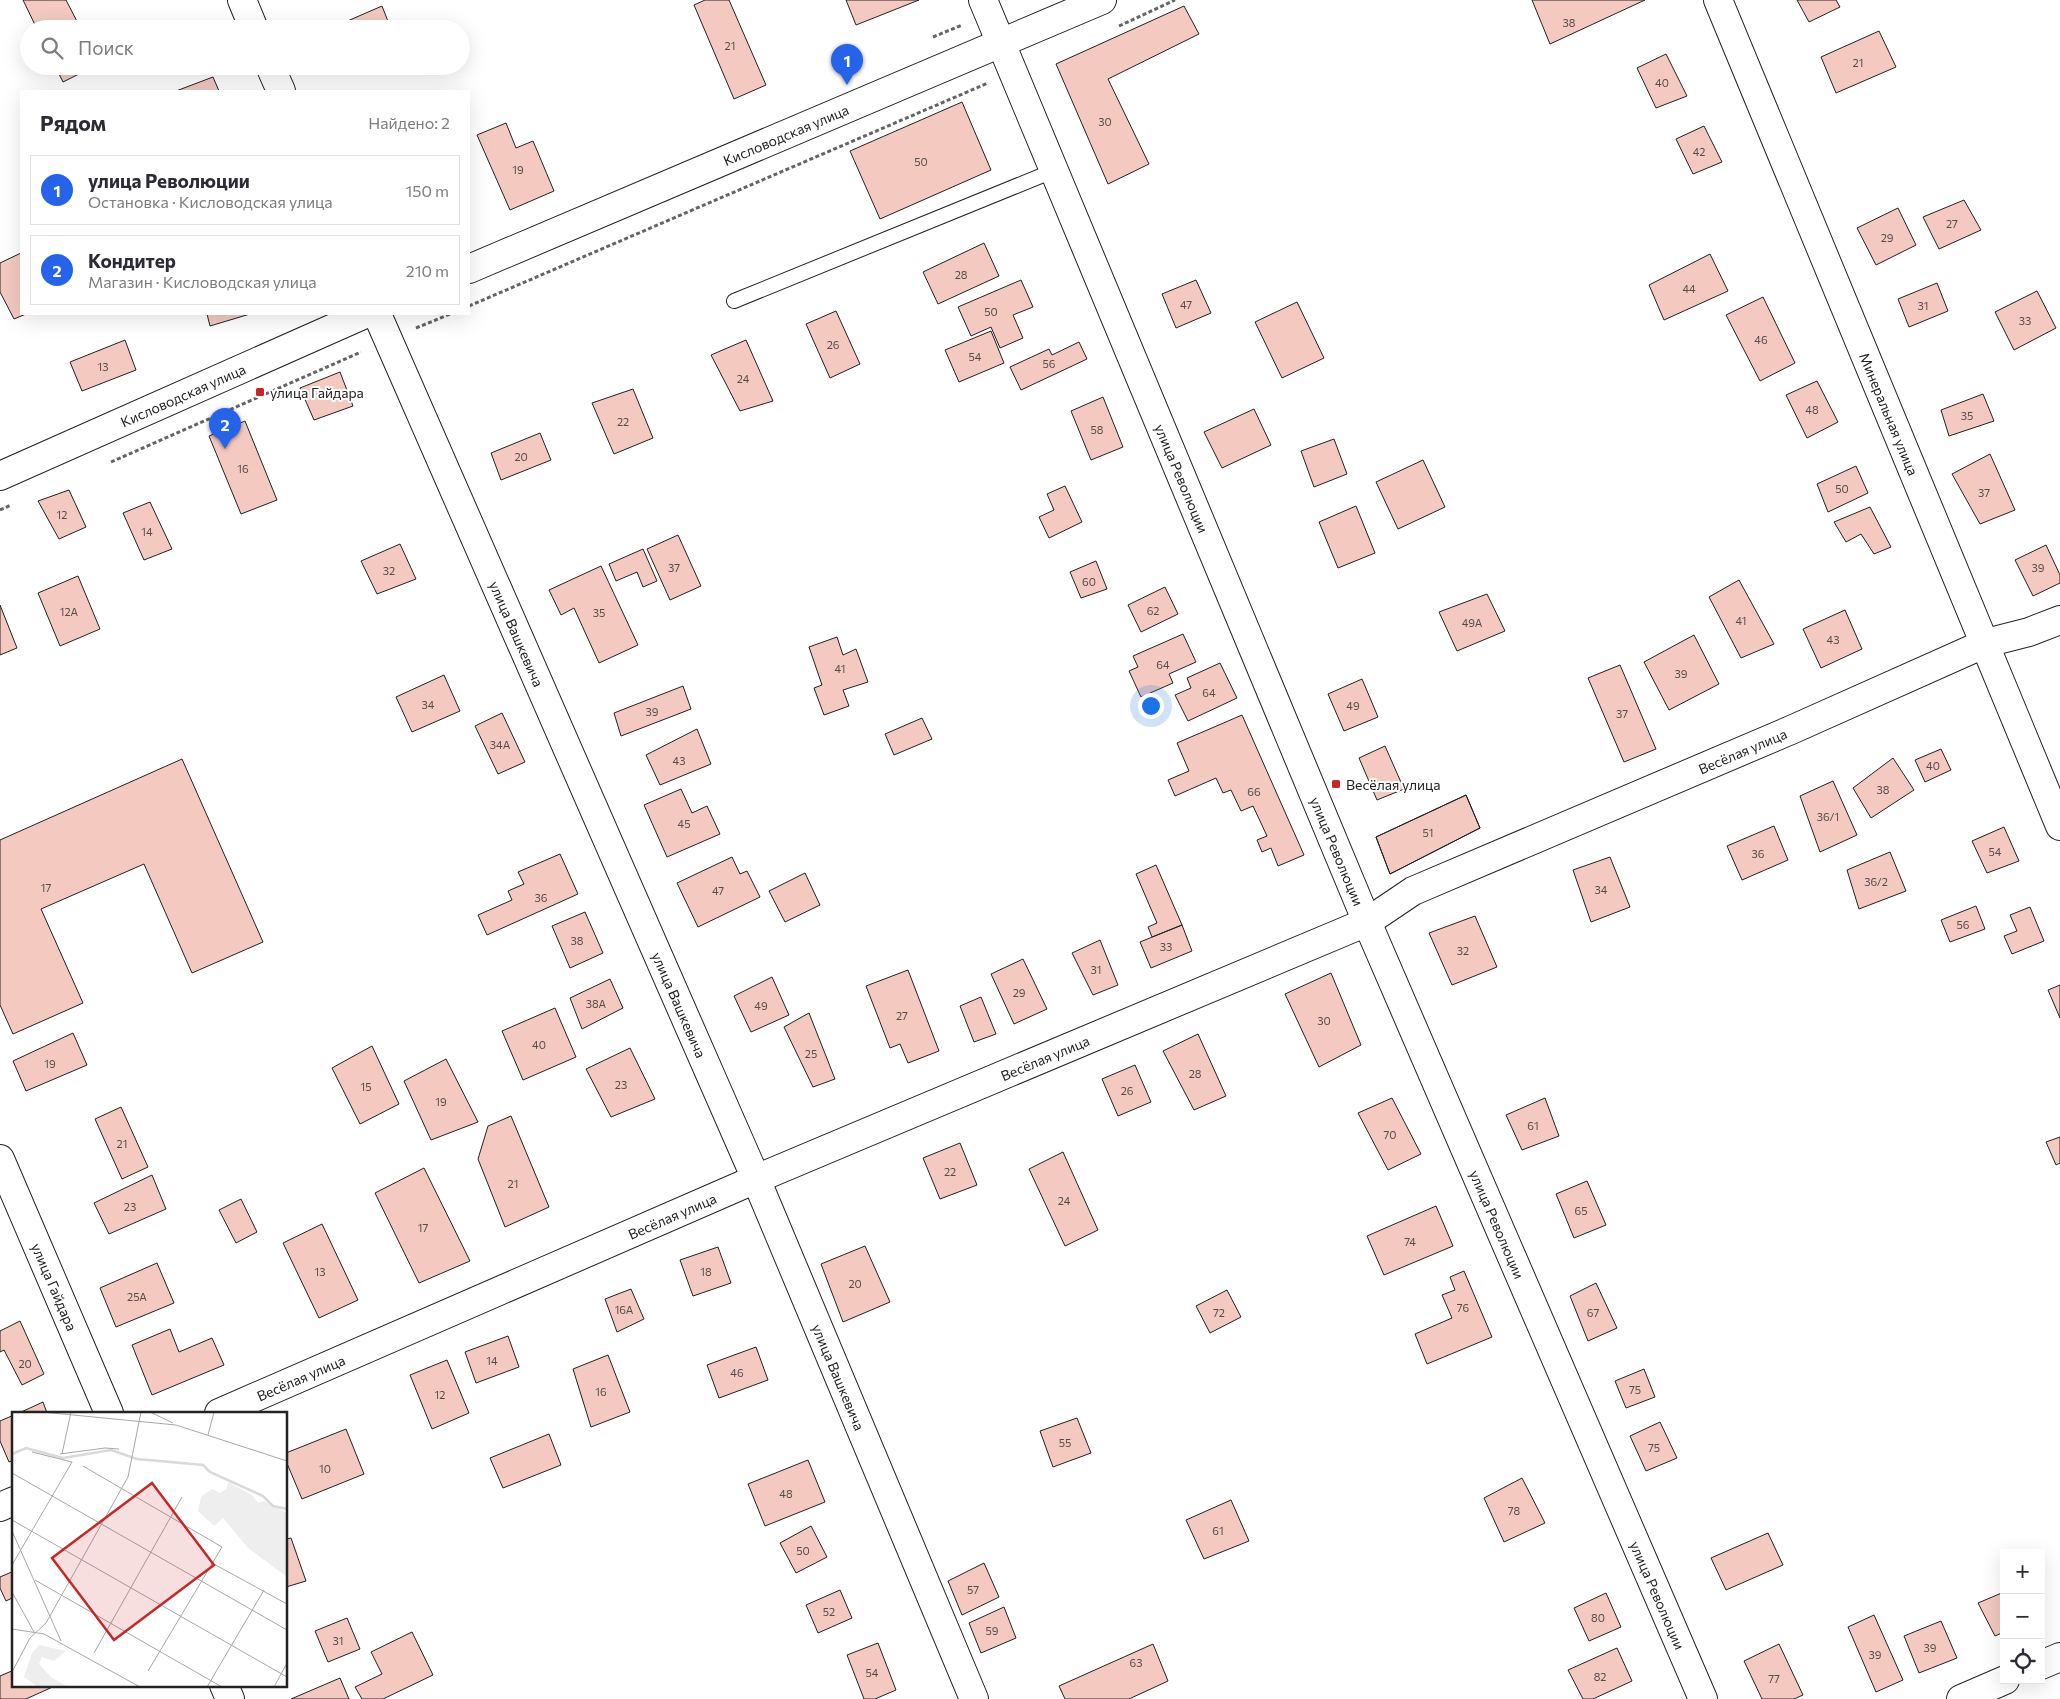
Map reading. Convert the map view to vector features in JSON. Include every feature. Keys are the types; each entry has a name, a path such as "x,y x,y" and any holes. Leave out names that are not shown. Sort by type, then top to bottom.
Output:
{"street":[{"path":"242,0 250,20"},
{"name":"улица Революции","path":"982,0 1368,922 1703,1699"},
{"name":"Кисловодская улица","path":"470,269 1102,0"},
{"name":"Минеральная улица","path":"1718,0 1986,643 2060,826"},
{"path":"274,75 281,90"},
{"name":"Кисловодская улица","path":"0,476 363,315"},
{"name":"улица Вашкевича","path":"377,315 756,1179 974,1699"},
{"name":"Весёлая улица","path":"221,1412 756,1179 1368,922 1413,890 1791,730 1986,643 2029,632 2060,620"},
{"name":"улица Гайдара","path":"0,1159 109,1412"},
{"path":"0,1507 12,1502"},
{"path":"2045,1663 2060,1657"},
{"path":"1961,1699 2000,1682"},
{"path":"224,1686 230,1699"}],"lane":[{"path":"734,301 1053,171"}],"path":[{"path":"470,306 989,83"},
{"path":"411,331 448,315"},
{"path":"108,463 362,352"},
{"path":"0,510 18,502"}],"building":[{"path":"23,0 66,0 76,20 33,20"},
{"path":"705,0 729,0 766,85 734,99 694,5"},
{"path":"846,0 919,0 856,25"},
{"path":"1532,0 1645,0 1550,44"},
{"path":"1797,0 1836,0 1840,7 1809,22"},
{"path":"382,6 387,20 350,20"},
{"path":"1184,6 1199,34 1108,79 1149,164 1108,184 1056,64"},
{"path":"1879,31 1896,67 1836,93 1821,57"},
{"path":"1666,54 1687,96 1656,108 1637,68"},
{"path":"60,75 77,75 63,82"},
{"path":"213,77 219,90 179,90"},
{"path":"962,102 991,170 880,219 850,151"},
{"path":"506,123 516,148 533,141 554,191 510,210 477,135"},
{"path":"1704,126 1722,162 1693,174 1676,139"},
{"path":"1964,200 1981,230 1939,249 1923,217"},
{"path":"1898,208 1916,245 1876,265 1857,228"},
{"path":"984,243 999,276 938,304 923,272"},
{"path":"20,253 20,315 24,315 14,319 0,292 0,263"},
{"path":"1710,254 1728,291 1664,320 1649,285"},
{"path":"1021,280 1033,307 1013,315 1023,338 1000,348 991,327 971,336 958,307"},
{"path":"1196,280 1211,313 1176,328 1162,294"},
{"path":"1937,283 1948,311 1909,327 1898,299"},
{"path":"2037,291 2056,328 2014,350 1995,312"},
{"path":"1763,297 1795,363 1760,381 1726,315"},
{"path":"1297,302 1324,358 1282,378 1255,322"},
{"path":"836,311 860,364 830,378 806,324"},
{"path":"207,315 247,315 210,326"},
{"path":"991,331 1004,363 959,382 945,350"},
{"path":"125,340 136,370 82,391 70,362"},
{"path":"746,340 773,401 740,411 711,355"},
{"path":"1079,342 1087,359 1021,390 1010,367 1049,349 1052,355"},
{"path":"340,372 353,406 314,420 300,388"},
{"path":"1817,381 1838,422 1807,438 1786,395"},
{"path":"633,389 653,438 614,454 592,403"},
{"path":"1983,394 1994,421 1949,436 1941,410"},
{"path":"1103,397 1123,447 1091,460 1071,411"},
{"path":"1254,409 1271,445 1222,468 1204,432"},
{"path":"245,421 277,500 241,514 209,436"},
{"path":"540,433 551,460 501,480 491,453"},
{"path":"1334,439 1347,474 1314,487 1301,451"},
{"path":"1990,454 2015,510 1980,524 1952,474"},
{"path":"1423,460 1445,507 1398,529 1376,482"},
{"path":"1856,466 1868,493 1828,512 1817,484"},
{"path":"1065,486 1082,522 1049,538 1039,517 1054,510 1047,494"},
{"path":"69,490 86,527 59,539 38,501"},
{"path":"150,502 172,549 144,560 123,513"},
{"path":"1356,506 1375,553 1338,568 1319,522"},
{"path":"1870,507 1891,547 1874,554 1861,534 1846,542 1834,522"},
{"path":"678,535 701,586 670,600 647,549"},
{"path":"400,544 416,579 377,594 361,561"},
{"path":"2046,545 2060,575 2060,583 2033,596 2015,560"},
{"path":"643,549 657,581 643,587 637,572 616,581 609,564"},
{"path":"1096,561 1107,589 1081,598 1070,572"},
{"path":"601,566 638,645 599,663 574,608 561,615 549,590"},
{"path":"78,576 100,629 60,646 38,593"},
{"path":"1739,580 1774,644 1741,658 1709,597"},
{"path":"1165,587 1178,614 1141,632 1128,605"},
{"path":"1487,594 1505,631 1457,651 1439,612"},
{"path":"0,605 17,648 0,655"},
{"path":"1845,610 1862,649 1821,668 1803,629"},
{"path":"1183,634 1196,662 1169,674 1173,683 1141,697 1129,671 1138,667 1133,656"},
{"path":"1694,635 1719,684 1669,710 1644,662"},
{"path":"837,637 843,655 856,649 868,682 843,690 849,706 824,715 814,688 822,685 809,647"},
{"path":"1220,663 1237,698 1188,721 1175,695 1191,688 1187,678"},
{"path":"1620,665 1656,749 1624,762 1588,678"},
{"path":"444,675 460,711 412,732 396,697"},
{"path":"1362,679 1378,717 1344,731 1328,694"},
{"path":"683,686 691,709 621,736 614,713"},
{"path":"502,713 525,762 498,774 475,726"},
{"path":"1242,715 1304,855 1278,866 1271,848 1262,852 1257,840 1267,836 1253,806 1241,811 1231,790 1223,793 1216,778 1175,796 1168,780 1189,771 1177,743"},
{"path":"922,718 932,739 894,755 885,734"},
{"path":"697,729 711,764 660,785 646,755"},
{"path":"1385,746 1404,789 1377,800 1359,758"},
{"path":"1941,749 1951,770 1925,782 1915,760"},
{"path":"1893,758 1914,790 1871,818 1853,788"},
{"path":"182,759 263,942 192,973 144,864 41,909 83,1003 13,1034 0,1005 0,840"},
{"path":"1833,781 1857,835 1820,852 1800,796"},
{"path":"681,789 692,813 707,806 720,834 667,857 644,805"},
{"path":"1466,795 1480,828 1390,874 1376,837"},
{"path":"1466,795 1480,828 1390,874 1376,837"},
{"path":"1774,826 1788,860 1742,880 1727,846"},
{"path":"2004,827 2019,861 1987,873 1972,841"},
{"path":"1890,852 1906,891 1859,909 1847,870"},
{"path":"560,854 578,894 487,935 478,915 512,900 508,891 524,884 518,872"},
{"path":"732,857 740,874 747,871 760,897 698,927 677,883"},
{"path":"1610,857 1630,907 1591,922 1573,870"},
{"path":"1156,865 1182,925 1152,937 1148,927 1157,923 1136,874"},
{"path":"805,873 820,905 785,922 769,891"},
{"path":"1976,906 1985,929 1950,942 1941,920"},
{"path":"2030,907 2044,941 2012,954 2004,936 2017,931 2010,915"},
{"path":"585,912 603,953 570,968 552,926"},
{"path":"1475,916 1497,967 1452,985 1429,933"},
{"path":"1182,925 1192,951 1151,968 1140,942"},
{"path":"1100,940 1118,985 1093,995 1072,953"},
{"path":"1023,959 1047,1009 1014,1024 991,974"},
{"path":"908,970 939,1051 908,1063 900,1044 890,1048 866,986"},
{"path":"1331,973 1361,1045 1319,1067 1285,994"},
{"path":"772,977 789,1015 751,1032 734,996"},
{"path":"610,979 623,1008 582,1029 570,998"},
{"path":"2060,985 2060,1018 2048,990"},
{"path":"981,997 996,1034 974,1042 960,1006"},
{"path":"555,1008 576,1057 523,1080 502,1031"},
{"path":"809,1013 835,1079 813,1087 784,1027"},
{"path":"73,1033 87,1065 26,1091 13,1061"},
{"path":"1198,1034 1226,1096 1194,1110 1163,1051"},
{"path":"372,1046 399,1104 360,1124 332,1068"},
{"path":"630,1048 655,1099 611,1117 586,1069"},
{"path":"446,1059 478,1122 431,1140 404,1081"},
{"path":"1135,1065 1151,1102 1118,1116 1102,1079"},
{"path":"1392,1098 1421,1154 1388,1170 1358,1113"},
{"path":"1545,1098 1559,1136 1522,1150 1506,1115"},
{"path":"121,1107 148,1167 122,1179 95,1119"},
{"path":"511,1116 549,1207 505,1227 478,1159 488,1126"},
{"path":"2060,1137 2060,1163 2056,1165 2046,1142"},
{"path":"960,1143 977,1185 940,1199 923,1158"},
{"path":"1063,1152 1098,1230 1065,1246 1029,1169"},
{"path":"424,1168 470,1261 419,1283 375,1193"},
{"path":"152,1175 166,1209 109,1234 94,1203"},
{"path":"1587,1181 1606,1225 1574,1238 1556,1194"},
{"path":"241,1199 257,1232 236,1243 219,1210"},
{"path":"1436,1206 1453,1246 1384,1275 1367,1236"},
{"path":"322,1224 358,1300 319,1318 283,1243"},
{"path":"865,1246 890,1302 843,1322 821,1264"},
{"path":"718,1247 731,1283 693,1296 680,1260"},
{"path":"157,1263 174,1303 116,1327 100,1288"},
{"path":"1464,1271 1492,1337 1427,1364 1415,1334 1452,1318 1442,1295 1455,1290 1450,1277"},
{"path":"1596,1283 1617,1328 1588,1341 1570,1296"},
{"path":"631,1289 644,1319 617,1332 605,1299"},
{"path":"1227,1290 1241,1317 1210,1333 1196,1306"},
{"path":"20,1321 44,1374 22,1385 4,1350 0,1352 0,1331"},
{"path":"170,1329 179,1352 212,1338 224,1365 152,1395 132,1345"},
{"path":"508,1336 519,1367 476,1383 465,1352"},
{"path":"756,1347 768,1380 719,1398 707,1365"},
{"path":"608,1355 630,1412 591,1427 573,1369"},
{"path":"447,1360 469,1413 432,1429 410,1375"},
{"path":"1644,1369 1655,1397 1626,1408 1615,1381"},
{"path":"43,1402 47,1412 21,1412"},
{"path":"12,1416 12,1461 9,1462 0,1441 0,1421"},
{"path":"1077,1418 1091,1453 1053,1467 1040,1431"},
{"path":"1660,1422 1677,1458 1646,1471 1630,1436"},
{"path":"346,1429 364,1474 302,1499 288,1466 288,1452"},
{"path":"549,1434 561,1465 503,1488 490,1458"},
{"path":"808,1460 825,1502 765,1526 748,1484"},
{"path":"1522,1478 1545,1523 1504,1542 1484,1498"},
{"path":"1231,1500 1249,1541 1204,1559 1186,1520"},
{"path":"811,1526 827,1557 796,1573 780,1543"},
{"path":"1768,1533 1783,1565 1726,1590 1711,1558"},
{"path":"291,1538 306,1581 288,1586 288,1539"},
{"path":"984,1563 999,1597 962,1615 948,1581"},
{"path":"12,1572 12,1598 6,1601 0,1588 0,1577"},
{"path":"840,1590 852,1618 818,1633 806,1605"},
{"path":"1606,1593 1621,1627 1589,1641 1574,1608"},
{"path":"2000,1594 2000,1634 1995,1636 1978,1603"},
{"path":"1004,1607 1016,1638 981,1653 969,1623"},
{"path":"1874,1615 1903,1680 1876,1692 1848,1627"},
{"path":"347,1618 360,1649 328,1662 315,1631"},
{"path":"1941,1621 1957,1658 1919,1673 1904,1636"},
{"path":"412,1632 433,1675 383,1699 362,1699 355,1687 382,1674 371,1652"},
{"path":"878,1643 896,1690 875,1699 864,1699 847,1655"},
{"path":"1153,1644 1168,1681 1129,1699 1065,1699 1059,1686"},
{"path":"1779,1644 1803,1695 1794,1699 1762,1699 1744,1661"},
{"path":"1617,1648 1632,1681 1593,1699 1583,1699 1568,1670"},
{"path":"12,1671 12,1686 55,1686 26,1699 0,1699 0,1676"},
{"path":"340,1678 349,1699 291,1699"}],"place":[{"name":"улица Революции","path":"847,85"},
{"name":"улица Гайдара","path":"260,392"},
{"name":"Кондитер","path":"225,449"},
{"name":"Весёлая улица","path":"1336,784"}]}
